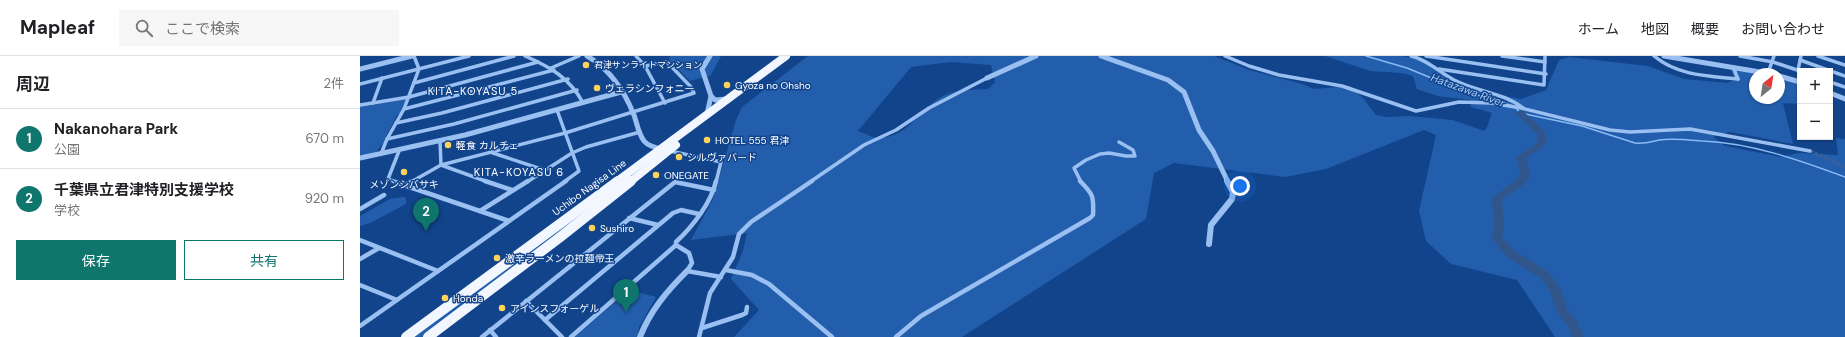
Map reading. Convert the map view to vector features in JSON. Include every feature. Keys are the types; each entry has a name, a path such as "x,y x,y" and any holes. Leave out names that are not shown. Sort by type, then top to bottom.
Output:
{"highway":[{"name":"Uchibo Nagisa Line","path":"428,337 559,238 706,116 786,56"},
{"name":"Uchibo Nagisa Line","path":"406,337 794,56"}],"street":[{"path":"360,69 413,56 419,69 404,109 387,139 381,154"},
{"path":"360,84 469,56"},
{"path":"414,83 514,56"},
{"path":"525,56 553,69 568,79 577,90 583,103"},
{"path":"404,109 553,69 578,56"},
{"path":"572,337 676,245 676,242 688,230 714,190 721,162 646,143 616,80 607,69 587,56"},
{"path":"636,56 645,66 665,103"},
{"path":"706,116 711,96 702,69 710,56"},
{"path":"699,337 710,293 726,270 732,257 739,234 751,222 864,145 896,130 929,108 987,78 1036,56"},
{"path":"1101,56 1168,80 1184,92 1199,130 1213,151 1233,192 1232,199 1211,224 1209,244"},
{"path":"1225,56 1279,75 1342,86 1416,111 1427,111 1446,104 1458,102 1497,104 1523,108 1610,130 1630,132 1675,127 1810,151"},
{"path":"1411,56 1546,74"},
{"path":"1502,56 1545,62"},
{"path":"1439,69 1544,85 1546,74 1545,56"},
{"path":"1654,56 1663,64 1681,71 1738,79 1733,67"},
{"path":"1664,56 1749,70"},
{"path":"1740,56 1747,56 1773,62 1797,70"},
{"path":"1771,68 1774,56"},
{"path":"1818,56 1845,65"},
{"path":"1426,57 1454,80 1469,86 1497,92 1511,99 1523,108"},
{"path":"1799,68 1801,58 1845,76"},
{"path":"360,105 409,97 538,62"},
{"path":"405,185 441,165 565,133 694,93 693,89 667,62 645,66"},
{"path":"373,103 382,78"},
{"path":"1785,78 1797,81"},
{"path":"396,123 442,113 568,79"},
{"path":"1833,83 1845,87"},
{"path":"387,139 454,124 577,90"},
{"path":"360,158 399,151 440,141 622,92"},
{"path":"1833,94 1845,99"},
{"path":"711,96 717,100 729,99"},
{"path":"360,326 579,171 556,110"},
{"path":"480,211 572,153 586,147 640,132"},
{"path":"440,141 441,165"},
{"path":"896,337 921,316 1090,218 1093,215 1094,199 1090,190 1074,174 1074,168 1084,161 1107,153 1135,156 1133,150 1119,142"},
{"path":"399,151 388,179 509,221"},
{"path":"490,152 544,170"},
{"path":"441,165 512,190"},
{"path":"482,337 675,182 714,190"},
{"path":"361,207 384,195"},
{"path":"545,320 658,225 677,211 699,214"},
{"path":"629,218 658,225"},
{"path":"360,240 438,271"},
{"path":"640,337 653,310 669,288 687,271 692,263 689,252 676,245"},
{"path":"360,259 379,248"},
{"path":"726,270 759,277 782,292 820,329 832,337"},
{"path":"687,271 721,277"},
{"path":"360,285 397,300"},
{"path":"526,301 562,337"},
{"path":"702,328 742,315 746,313 747,307"},
{"path":"490,330 496,337"}],"shaded area":[{"path":"670,56 721,56 711,75 690,81 669,60"},
{"path":"808,56 1214,56 1249,70 1302,84 1314,89 1350,86 1363,98 1376,115 1386,117 1409,116 1453,120 1484,131 1492,113 1471,107 1471,100 1438,96 1417,89 1413,76 1402,73 1370,71 1325,56 1402,56 1420,60 1478,91 1521,99 1546,90 1559,60 1569,57 1648,66 1684,79 1728,83 1737,78 1734,77 1729,65 1749,69 1749,104 1783,104 1793,144 1730,132 1713,137 1725,146 1781,157 1798,153 1838,155 1836,138 1845,139 1845,337 1555,337 1517,280 1451,264 1426,241 1419,211 1436,135 1424,130 1326,169 1285,177 1174,163 1154,173 1146,219 962,337 734,337 759,310 731,279 743,251 747,233 691,240 713,199 736,120 742,107","holes":["951,62 991,65 995,82 988,89 961,91 945,95 936,100 899,133 877,138 858,131 911,67"]},
{"path":"1785,77 1797,82 1797,104 1785,103"},
{"path":"407,99 400,114 397,115 384,142 377,151 360,157 360,106"},
{"path":"406,198 406,204 370,223 360,226 360,216 390,199"},
{"path":"595,204 425,337 411,337"},
{"path":"629,290 656,297 639,327 637,337 575,337"}],"waterway":[{"name":"Hatazawa River","path":"1366,56 1407,68 1458,89 1513,106"},
{"path":"1516,108 1520,113 1582,126 1635,143 1644,143 1664,139 1721,142 1775,153 1845,177"},
{"name":"Hatazawa River","path":"1520,113 1541,133 1543,140 1539,146 1521,157 1525,172 1523,179 1516,186 1497,198 1499,223 1497,238 1511,254 1543,274 1550,282 1556,291 1562,310 1573,324 1578,337"}],"tunnel":[{"path":"1810,151 1845,167"}],"place":[{"name":"君津サンライトマンション","path":"586,65"},
{"name":"Gyoza no Ohsho","path":"727,85"},
{"name":"ヴェラシンフォニー","path":"597,88"},
{"name":"HOTEL 555 君津","path":"707,140"},
{"name":"軽食 カルチェ","path":"448,145"},
{"name":"シルヴァバード","path":"679,157"},
{"name":"メゾンシバサキ","path":"404,172"},
{"name":"ONEGATE","path":"656,175"},
{"name":"Sushiro","path":"592,228"},
{"name":"千葉県立君津特別支援学校","path":"426,231"},
{"name":"激辛ラーメンの拉麺帝王","path":"497,258"},
{"name":"Honda","path":"445,298"},
{"name":"アインスフォーゲル","path":"502,308"},
{"name":"Nakanohara Park","path":"626,312"}],"district":[{"name":"KITA-KOYASU 5","path":"473,91"},
{"name":"KITA-KOYASU 6","path":"519,172"}]}
